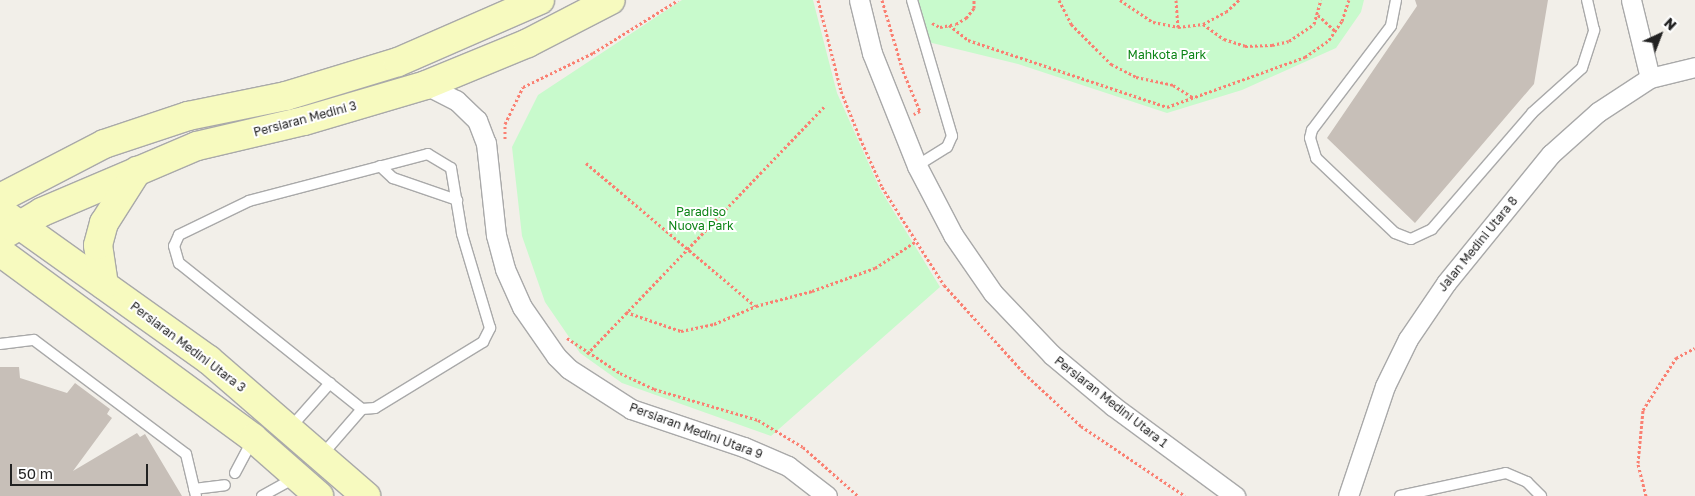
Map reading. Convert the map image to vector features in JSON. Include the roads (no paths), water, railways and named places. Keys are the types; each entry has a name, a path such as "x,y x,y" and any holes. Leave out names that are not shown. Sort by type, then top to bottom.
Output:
{"street":[{"path":"0,198 104,144 188,116 286,96 398,62 540,0"},
{"name":"Persiaran Medini 3","path":"6,225 197,146 304,121 426,85 528,43 611,0"},
{"name":"Persiaran Medini Utara 1","path":"859,0 872,54 917,166 952,235 993,293 1052,355 1098,393 1235,496"},
{"path":"1631,0 1650,78"},
{"name":"Jalan Medini Utara 8","path":"1348,496 1385,386 1408,338 1446,283 1551,154 1598,112 1650,78 1695,68"},
{"name":"Persiaran Medini Utara 9","path":"426,85 456,100 477,120 486,143 496,234 505,269 522,307 569,369 632,410 744,447 788,466 827,496"},
{"path":"104,285 98,245 104,223 138,171"},
{"name":"Persiaran Medini Utara 3","path":"6,225 104,285 209,360 291,427 366,496"},
{"path":"0,252 253,438 319,496"}],"lane":[{"path":"912,0 952,136 947,147 917,166"},
{"path":"1396,0 1391,26 1310,138 1316,158 1395,234 1411,239 1432,229 1532,113 1582,68 1594,30 1587,0"},
{"path":"422,154 438,158 451,168 462,234 489,315 490,328 482,342 375,408 362,409 179,263 174,246 179,235 250,201 380,166 422,154"},
{"path":"380,166 393,178 457,200"},
{"path":"0,344 34,340 186,454 195,492 225,484"},
{"path":"291,427 330,383"},
{"path":"322,455 362,409"},
{"path":"235,473 253,438"},
{"path":"1400,496 1506,473 1527,482 1541,496"},
{"path":"262,496 298,476"}],"park label":[{"name":"Mahkota Park","path":"1167,55"},
{"name":"Paradiso Nuova Park","path":"701,219"}]}
